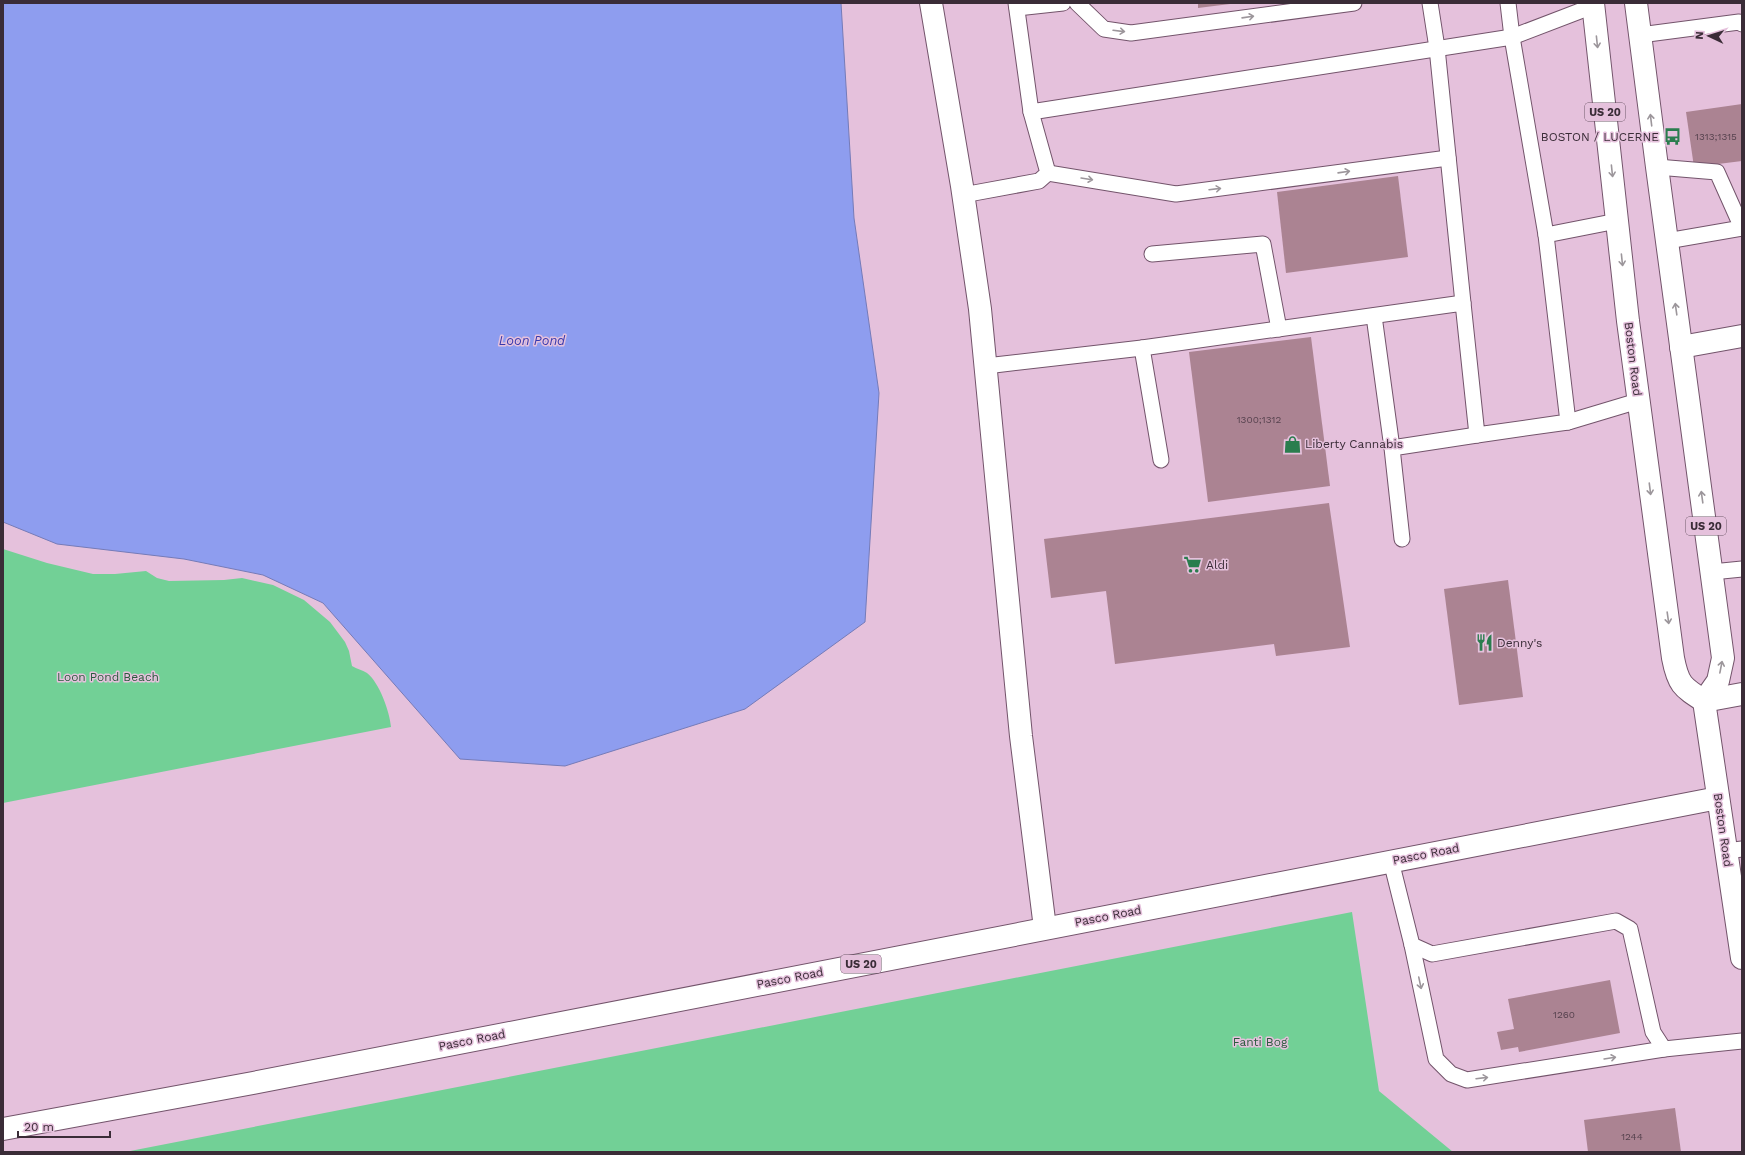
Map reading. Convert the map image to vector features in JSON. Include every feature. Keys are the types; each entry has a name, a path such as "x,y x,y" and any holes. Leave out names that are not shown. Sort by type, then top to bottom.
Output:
{"main road":[{"path":"931,3 963,195 980,309 1021,736 1045,928"},
{"name":"US 20","path":"1636,3 1723,658 1718,682 1704,701"},
{"name":"Boston Road","path":"1593,5 1638,400 1676,673 1679,681 1686,689 1704,701 1718,798 1734,850 1742,958"},
{"path":"1681,347 1742,336"},
{"path":"1704,701 1742,694"},
{"name":"Pasco Road","path":"3,1129 253,1083 1718,798"}],"lane":[{"path":"1048,173 1031,112 1016,6 1063,3"},
{"path":"1076,3 1104,29 1131,33 1354,3"},
{"path":"1430,3 1437,48 1477,435"},
{"path":"1508,3 1512,37 1546,235 1568,422"},
{"path":"1031,112 1512,37 1593,5"},
{"path":"1640,35 1739,22 1742,24"},
{"path":"1048,173 1176,194 1448,158"},
{"path":"1657,167 1717,172 1742,228 1742,232"},
{"path":"963,195 1039,181 1048,173"},
{"path":"1546,235 1617,221"},
{"path":"1667,241 1742,228"},
{"path":"1152,254 1263,244 1279,329"},
{"path":"986,366 1142,348 1463,303"},
{"path":"1374,316 1392,448 1402,539"},
{"path":"1142,348 1161,460"},
{"path":"1392,448 1568,422 1638,400"},
{"path":"1712,572 1742,569"},
{"path":"1391,861 1412,945 1436,1059 1451,1074 1467,1080 1664,1050 1742,1041"},
{"path":"1412,945 1432,954 1616,921 1630,929 1653,1032 1664,1050"}],"green space":[{"name":"Loon Pond Beach","path":"3,549 47,563 93,574 115,574 146,571 157,578 169,581 224,580 242,578 273,585 304,600 330,622 345,642 349,651 352,666 367,673 376,683 386,706 391,727 3,803"},
{"name":"Fanti Bog","path":"1352,912 1379,1091 1453,1152 125,1152"}],"water":[{"name":"Loon Pond","path":"3,3 841,3 854,218 879,393 865,622 745,709 565,766 460,759 323,603 263,575 184,559 57,544 3,522"}],"building":[{"path":"1198,3 1230,3 1230,4 1198,8"},
{"path":"1742,104 1742,161 1694,167 1686,112"},
{"path":"1398,176 1408,257 1286,273 1277,192"},
{"path":"1311,337 1330,486 1208,502 1189,352"},
{"name":"Aldi","path":"1329,503 1350,647 1276,656 1274,644 1115,664 1106,591 1051,598 1044,539"},
{"name":"Denny's","path":"1508,580 1523,697 1459,705 1444,589"},
{"path":"1610,980 1620,1033 1519,1052 1518,1047 1501,1050 1497,1032 1514,1029 1508,999"},
{"path":"1675,1108 1681,1152 1588,1152 1584,1120"}],"place":[{"name":"BOSTON / LUCERNE","path":"1672,137"},
{"name":"Liberty Cannabis","path":"1292,444"},
{"name":"Aldi","path":"1193,565"},
{"name":"Denny's","path":"1484,643"}]}
